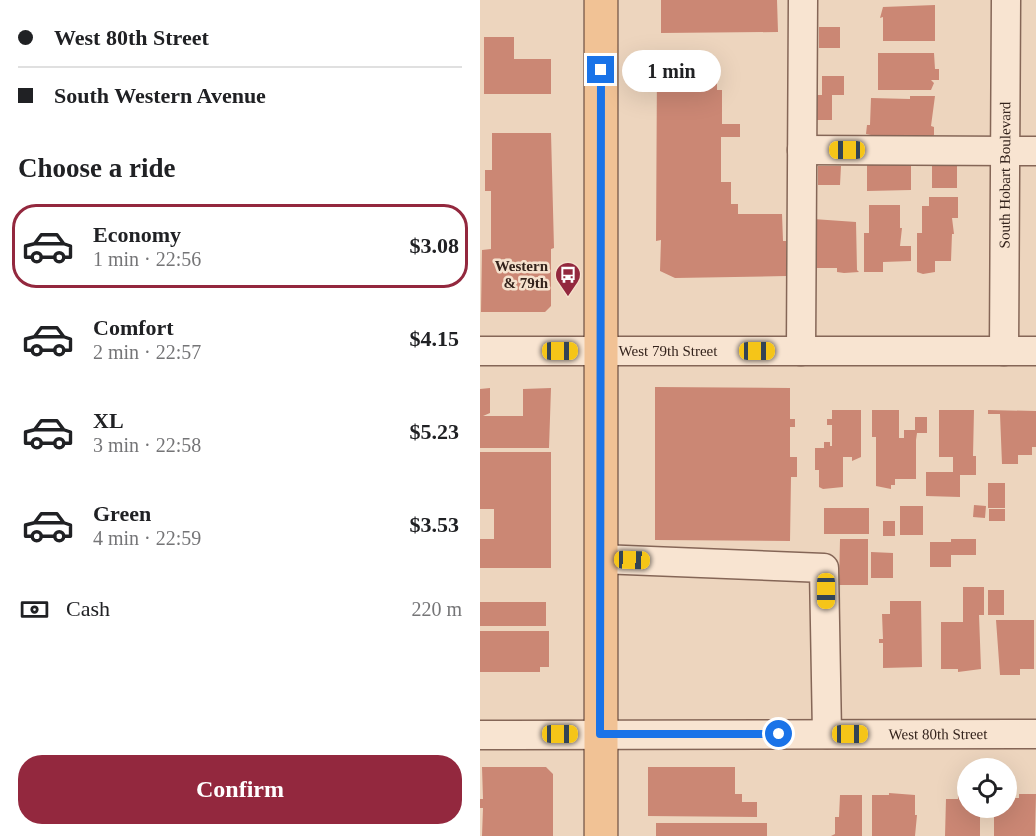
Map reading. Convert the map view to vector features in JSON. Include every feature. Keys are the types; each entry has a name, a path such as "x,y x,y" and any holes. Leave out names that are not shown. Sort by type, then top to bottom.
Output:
{"main road":[{"path":"601,0 601,836"}],"street":[{"path":"801,351 803,0"},
{"name":"South Hobart Boulevard","path":"1004,351 1006,0"},
{"path":"802,150 1036,151"},
{"name":"West 79th Street","path":"480,351 1036,351"},
{"path":"600,559 824,568 827,734"},
{"name":"West 80th Street","path":"480,735 1036,734"}],"building":[{"path":"661,0 777,0 778,32 661,33"},
{"path":"935,5 935,41 883,41 883,17 880,18 883,7"},
{"path":"819,27 840,27 840,48 819,48"},
{"path":"484,37 514,37 514,59 551,59 551,94 484,94"},
{"path":"878,53 934,53 935,69 939,69 939,80 931,80 934,83 931,90 878,90"},
{"path":"657,66 717,66 717,90 722,90 722,124 740,124 740,137 721,137 721,182 731,182 731,204 738,204 738,214 782,214 783,241 786,241 786,276 675,278 660,271 661,240 656,241"},
{"path":"822,76 844,76 844,95 832,95 832,120 813,120 813,95 822,95"},
{"path":"910,96 935,96 931,126 934,127 934,135 931,137 871,137 866,134 867,125 870,125 871,98 910,99"},
{"path":"492,133 551,133 554,248 551,249 551,306 545,312 481,312 482,250 491,249 491,191 485,191 485,170 492,170"},
{"path":"867,165 911,165 911,190 867,191"},
{"path":"932,165 957,165 957,188 932,188"},
{"path":"818,166 841,166 840,185 818,185"},
{"path":"929,197 958,197 958,218 952,218 954,234 952,234 951,261 935,261 935,272 923,274 917,272 917,233 922,233 922,206 929,206"},
{"path":"869,205 900,205 900,228 902,228 900,246 911,246 911,261 883,262 883,272 864,272 864,233 869,233"},
{"path":"813,219 856,222 857,270 859,272 844,273 837,272 837,268 814,268"},
{"path":"655,387 790,388 790,419 795,419 795,427 790,427 790,457 797,457 797,477 791,477 790,541 655,540"},
{"path":"490,388 490,413 483,416 523,416 523,389 551,388 549,448 480,448 480,389"},
{"path":"832,410 861,410 861,457 852,461 852,457 843,457 843,487 823,489 819,487 819,470 815,470 815,448 824,448 824,442 830,442 832,446 832,425 827,425 827,419 832,419"},
{"path":"872,410 899,410 899,438 904,438 904,430 915,430 915,417 927,417 927,433 917,433 916,479 895,479 895,485 891,485 891,489 876,486 876,437 872,437"},
{"path":"939,410 974,410 973,456 976,456 976,475 960,475 960,497 926,496 926,472 953,472 953,457 939,457"},
{"path":"988,410 1036,411 1036,447 1032,447 1032,455 1018,455 1018,464 1002,464 1000,414 988,414"},
{"path":"480,452 551,452 551,568 480,568 480,539 494,539 494,509 480,509"},
{"path":"988,483 1005,483 1005,508 988,508"},
{"path":"974,505 986,506 985,518 973,517"},
{"path":"900,506 923,506 923,535 900,535"},
{"path":"824,508 869,508 869,534 824,534"},
{"path":"989,509 1005,509 1005,521 989,521"},
{"path":"883,521 895,521 895,536 883,536"},
{"path":"840,539 868,539 868,585 839,585"},
{"path":"951,539 976,539 976,555 951,555 951,567 930,567 930,542 951,542"},
{"path":"871,552 893,553 893,578 871,578"},
{"path":"963,587 984,587 984,615 979,615 981,669 958,672 958,669 941,669 941,622 963,622"},
{"path":"988,590 1004,590 1004,615 988,615"},
{"path":"890,601 921,601 922,667 883,668 883,643 879,643 879,639 883,639 882,614 890,614"},
{"path":"480,602 546,602 546,626 480,626"},
{"path":"996,620 1034,620 1034,669 1020,669 1020,675 1000,675"},
{"path":"480,631 549,631 549,667 540,667 540,672 480,672"},
{"path":"482,767 546,767 553,774 553,836 482,836 483,808 480,808 480,799 483,799"},
{"path":"648,767 735,767 735,794 742,794 742,802 757,802 757,817 648,816"},
{"path":"889,793 915,795 915,815 917,815 915,836 872,836 872,795 889,795"},
{"path":"1019,794 1036,794 1035,836 994,836 994,818 1017,818 1017,798"},
{"path":"840,795 862,795 862,836 831,836 835,834 835,817 839,817"},
{"path":"946,799 957,799 957,818 980,818 980,836 945,836"},
{"path":"656,823 767,823 767,836 656,836"}],"place":[{"name":"Western & 79th","path":"568,298"}],"route":[{"path":"601,70 600,734 779,734"}]}
